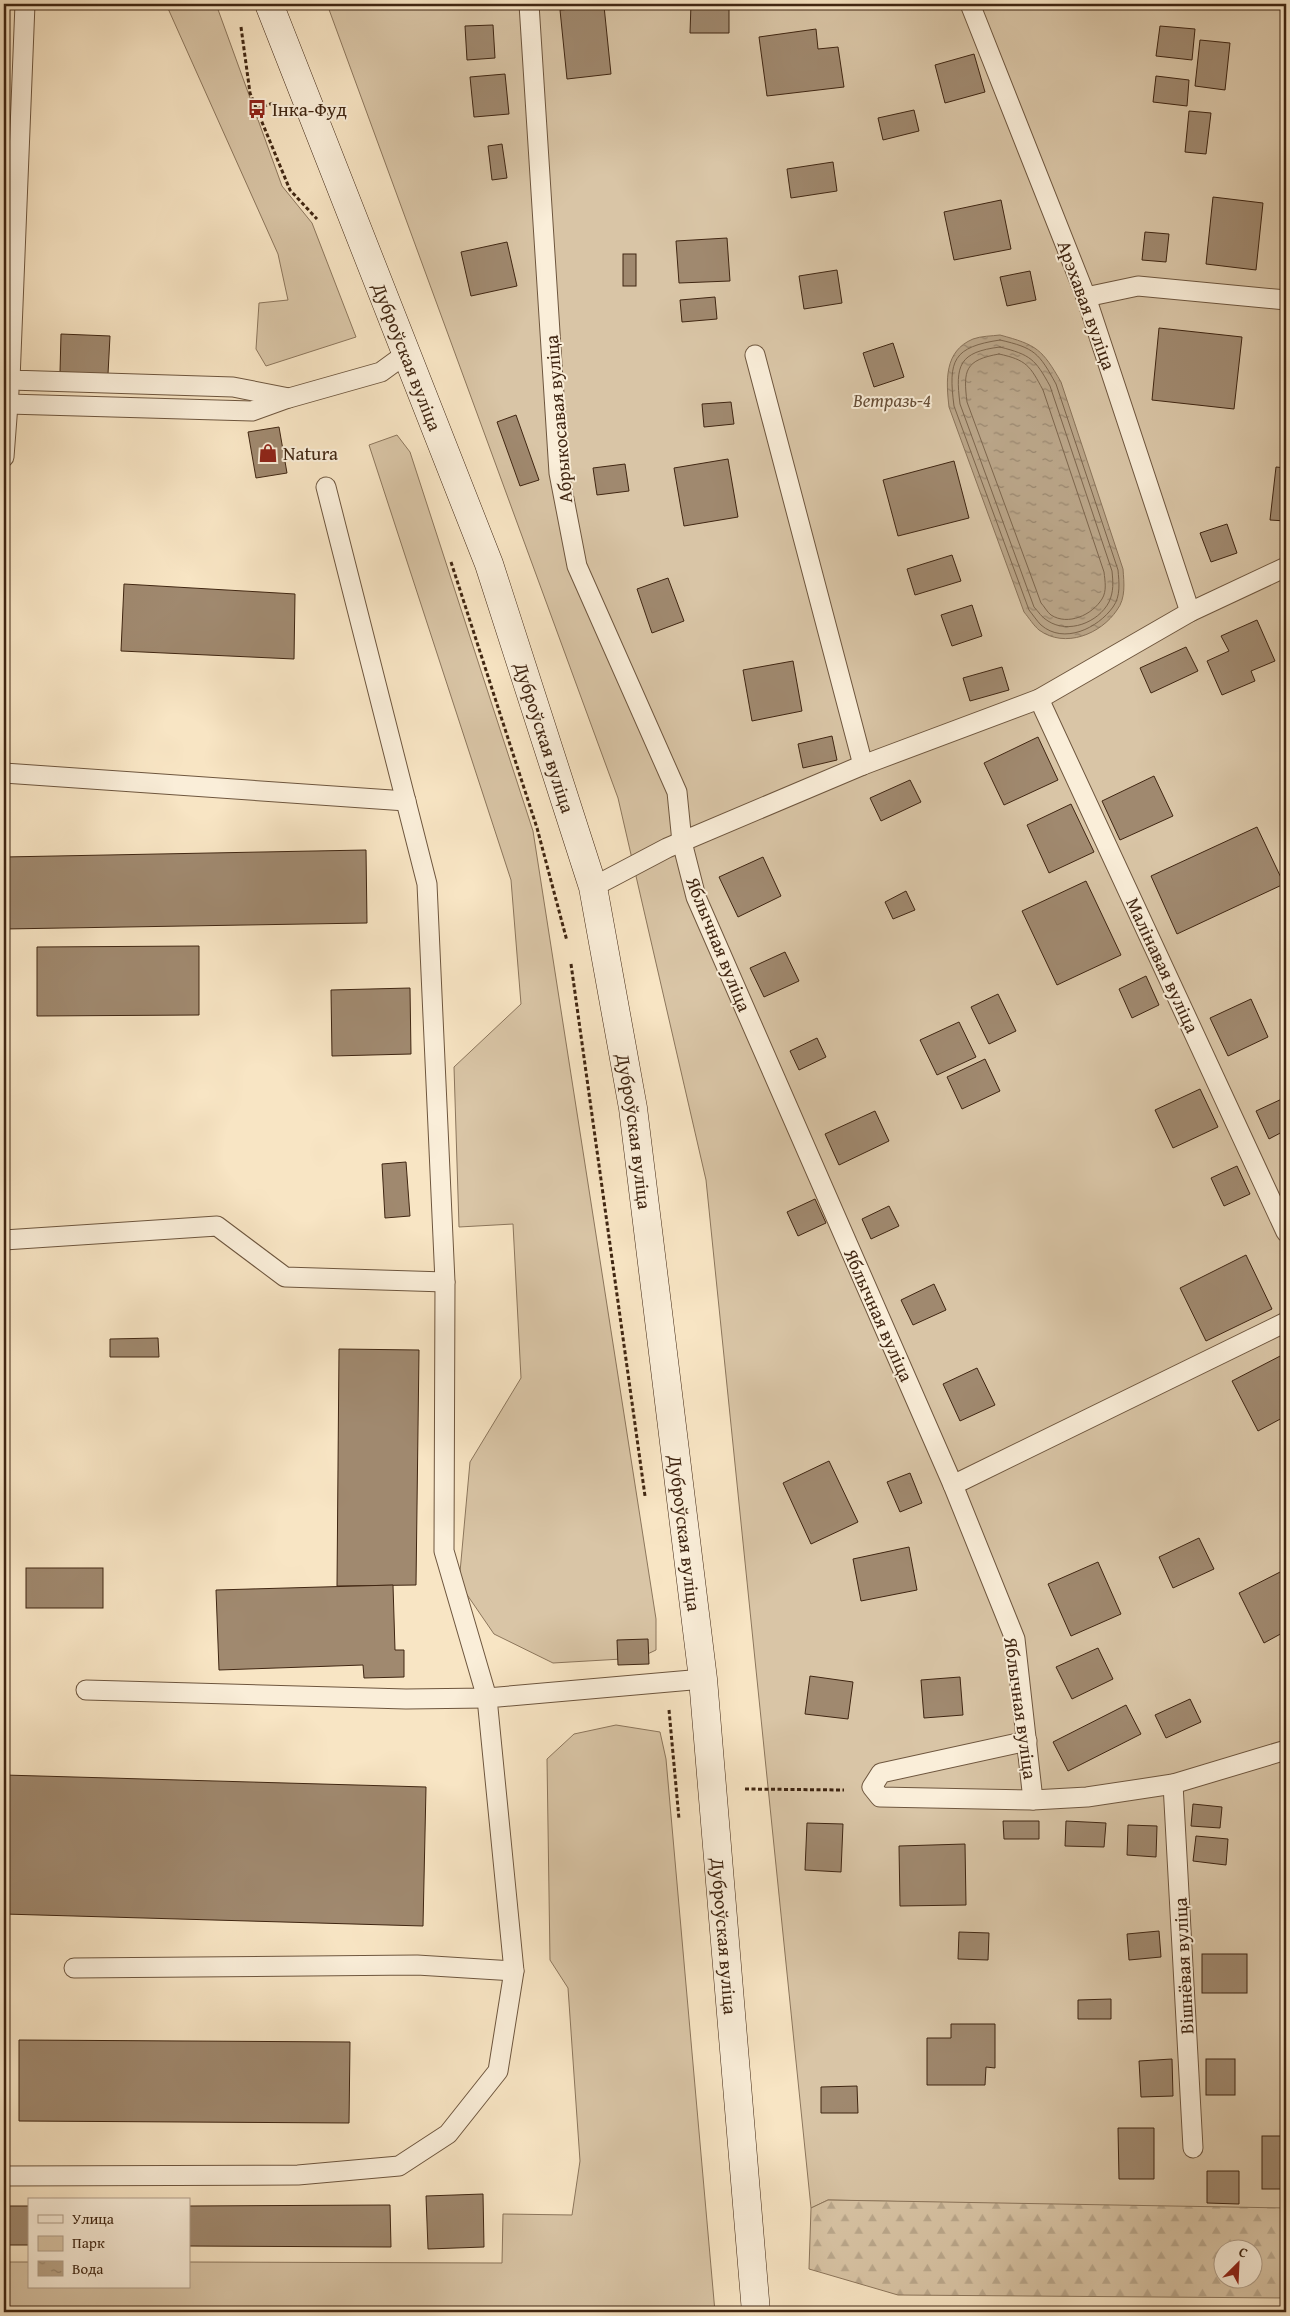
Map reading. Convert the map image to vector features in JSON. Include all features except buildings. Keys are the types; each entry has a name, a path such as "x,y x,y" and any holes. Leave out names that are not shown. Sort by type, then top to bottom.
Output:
{"main road":[{"name":"Дуброўская вуліца","path":"270,4 489,564 593,887 633,1108 703,1679 756,2312"}],"lane":[{"path":"4,457 10,380 25,4"},
{"name":"Абрыкосавая вуліца","path":"529,4 559,473 577,566 677,792 682,842"},
{"name":"Арэхавая вуліца","path":"970,4 1086,297 1190,612"},
{"path":"1086,297 1138,286 1286,300"},
{"path":"8,404 252,411 289,398 381,372 407,353"},
{"path":"755,355 863,765"},
{"path":"10,380 233,387 289,398"},
{"path":"4,2176 298,2175 399,2166 448,2134 498,2071 514,1971 487,1698 444,1551 445,1282 427,884 326,487"},
{"path":"593,887 667,848 863,765 1040,699 1190,612 1286,567"},
{"name":"Малінавая вуліца","path":"1040,699 1286,1232"},
{"path":"4,773 406,801"},
{"name":"Яблычная вуліца","path":"682,842 696,897 953,1485 1016,1639 1033,1800"},
{"path":"4,1240 217,1226 285,1277 445,1282"},
{"path":"953,1485 1286,1322"},
{"path":"86,1690 406,1699 487,1698 703,1679"},
{"path":"1027,1741 881,1772 872,1787 880,1797 1033,1800 1087,1798 1173,1784 1286,1750"},
{"name":"Вішнёвая вуліца","path":"1173,1784 1193,2148"},
{"path":"74,1968 417,1965 514,1971"}],"path":[{"path":"239,17 250,92 290,190 320,222"},
{"path":"449,558 537,828 569,947"},
{"path":"570,956 645,1498"},
{"path":"667,1681 680,1829"},
{"path":"740,1789 832,1791 872,1787"}],"green space":[{"path":"166,4 216,4 282,186 312,223 356,337 266,366 256,349 259,303 288,300 278,254"},
{"name":"Ветразь-4","path":"327,4 1286,4 1286,2210 828,2200 811,2208 706,1180 618,798"},
{"path":"397,435 410,452 533,831 656,1619 656,1650 639,1658 553,1663 494,1634 459,1583 470,1462 521,1378 513,1224 459,1227 454,1067 521,1004 511,880 369,445"},
{"path":"616,1725 660,1732 666,1759 715,2312 4,2312 4,2262 28,2262 28,2288 190,2288 190,2262 502,2263 503,2214 572,2215 580,2161 568,1988 550,1960 547,1759 574,1734"},
{"path":"828,2200 1286,2208 1286,2298 898,2295 809,2269 811,2208"}],"water":[{"path":"1000,335 1022,342 1037,350 1049,362 1061,382 1123,569 1124,590 1117,610 1102,626 1082,636 1060,638 1049,636 1039,630 1024,612 949,407 947,387 949,368 957,351 973,339"}],"place":[{"name":"Інка-Фуд","path":"257,109"},
{"name":"Natura","path":"268,453"}]}
